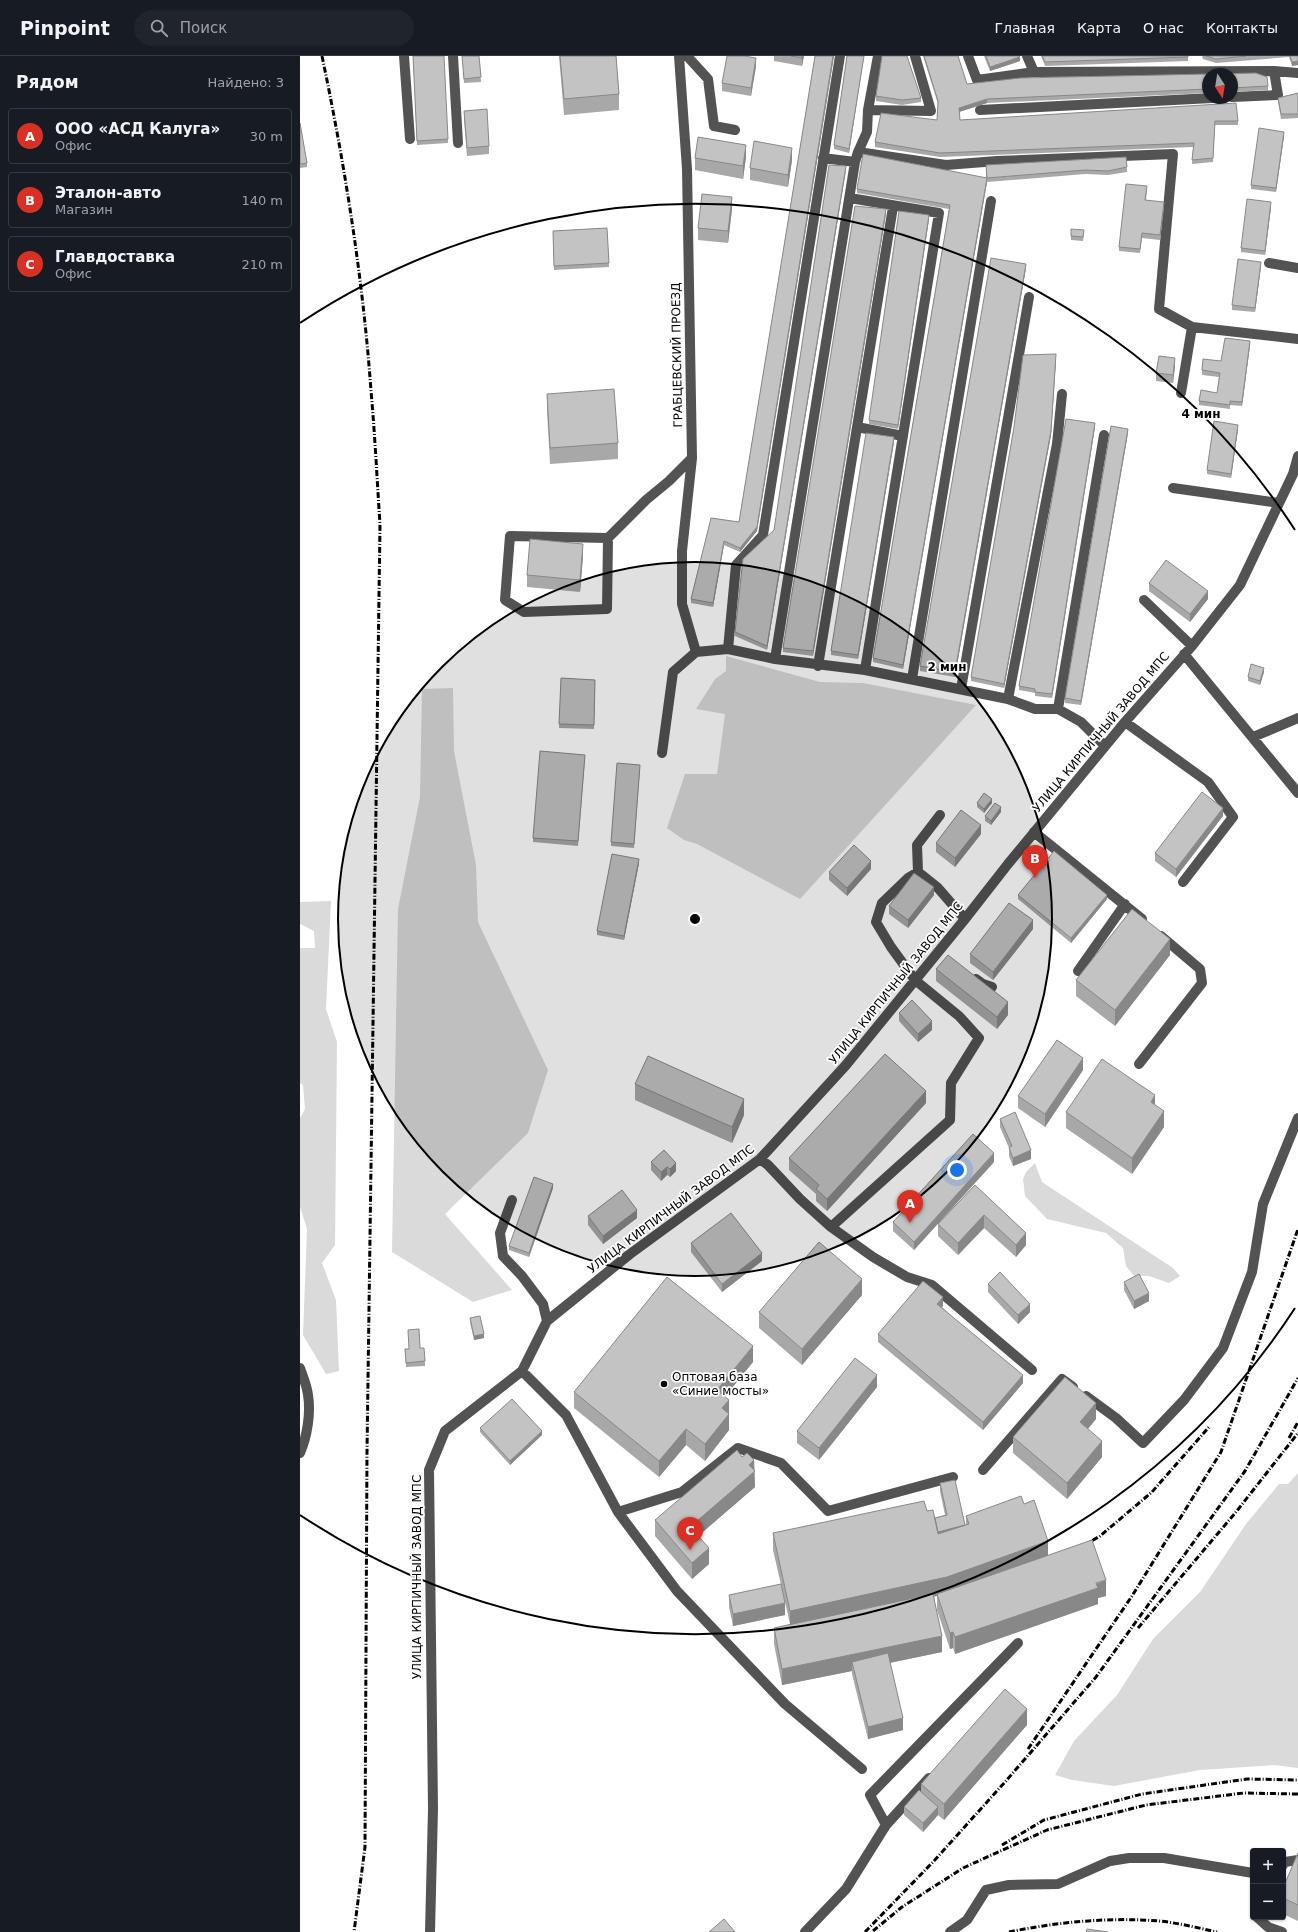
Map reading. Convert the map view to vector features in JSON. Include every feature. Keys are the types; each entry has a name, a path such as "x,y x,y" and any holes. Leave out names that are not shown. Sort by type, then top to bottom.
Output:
{"street":[{"path":"404,56 410,139"},
{"path":"453,56 458,143"},
{"name":"ГРАБЦЕВСКИЙ ПРОЕЗД","path":"679,56 687,169 692,458 682,551 682,604 696,652"},
{"path":"687,56 708,79 714,126 735,130"},
{"path":"728,649 736,565 763,535 840,56"},
{"path":"775,660 855,162 867,132 868,110 878,56"},
{"path":"868,110 931,111 915,56"},
{"path":"968,56 977,80 1034,72 1298,73"},
{"path":"1027,56 1034,72"},
{"path":"1238,97 1278,95 1274,72"},
{"path":"980,110 1202,99"},
{"path":"858,152 946,165 997,161 1173,154 1159,309 1192,327 1298,339"},
{"path":"823,158 855,162"},
{"path":"850,198 893,207 939,213 865,670"},
{"path":"912,679 991,200"},
{"path":"818,666 893,207"},
{"path":"1269,263 1298,268"},
{"path":"961,690 1029,297"},
{"path":"1181,393 1192,327"},
{"path":"1008,699 1057,444 1062,394"},
{"path":"857,427 903,436"},
{"path":"1058,709 1104,435"},
{"name":"УЛИЦА КИРПИЧНЫЙ ЗАВОД МПС","path":"430,1932 433,1809 429,1470 446,1431 522,1372 547,1321 630,1254 760,1159 846,1065 915,980 943,952 965,920 1034,832 1125,722 1192,646 1240,585 1293,474 1298,456"},
{"path":"608,538 510,536 505,600 524,612 607,609 608,538 646,500 669,481 692,458"},
{"path":"1173,488 1279,503"},
{"path":"1144,600 1192,646"},
{"path":"662,753 673,672 696,652 728,649 775,660 818,666 865,670 912,679 1008,699 1035,709 1058,709 1081,722 1105,746"},
{"path":"1184,654 1298,793"},
{"path":"1253,737 1298,718"},
{"path":"1125,722 1208,782 1233,817 1183,882"},
{"path":"940,815 917,844 918,872 938,888 965,920"},
{"path":"1034,832 1125,904 1200,969 1202,983 1139,1064"},
{"path":"831,1227 950,1120 951,1083 979,1038 959,1016 915,980 891,947 876,922 882,903 908,878 918,872"},
{"path":"1078,971 1125,904"},
{"path":"970,974 983,984 992,987"},
{"path":"983,1470 1062,1379 1116,1418 1143,1443 1184,1400 1223,1348 1252,1272 1263,1204 1298,1118"},
{"path":"760,1159 768,1165 800,1199 831,1227 873,1257 907,1277 932,1285 1032,1370"},
{"path":"512,1200 500,1233 503,1256 522,1276 543,1304 547,1321"},
{"path":"300,1368 308,1395 308,1420 304,1445 300,1453"},
{"path":"522,1372 566,1415 618,1512 677,1590 785,1704 862,1769"},
{"path":"618,1512 682,1492 738,1448 781,1462 828,1511 953,1477"},
{"path":"886,1825 870,1795 1018,1643"},
{"path":"806,1932 846,1889 886,1825 935,1771"},
{"path":"950,1932 967,1920 986,1890 1009,1885 1058,1884 1110,1861 1129,1858 1164,1858 1250,1872"},
{"path":"1286,1862 1298,1860"},
{"path":"1260,1920 1268,1927 1282,1932"}],"shaded area":[{"path":"726,656 820,682 863,683 976,705 800,899 697,844 684,840 667,828 685,774 717,774 725,714 696,709 715,679 726,671"},
{"path":"453,688 454,751 476,865 478,922 548,1070 528,1133 445,1214 512,1290 473,1302 392,1252 398,909 420,797 422,689"},
{"path":"331,901 326,1009 337,1042 335,1245 322,1263 336,1300 339,1371 326,1374 303,1335 307,1229 300,1207 300,1118 305,1109 303,1085 300,1083 300,948 315,948 314,931 300,924 300,902"},
{"path":"1035,1163 1042,1182 1173,1268 1180,1276 1169,1283 1149,1276 1134,1276 1126,1266 1123,1248 1106,1233 1047,1219 1025,1196 1023,1179 1026,1172"},
{"path":"1298,1473 1298,1768 1274,1765 1200,1770 1114,1786 1072,1780 1055,1775 1074,1741 1117,1695 1153,1639 1200,1592 1246,1524 1279,1484 1288,1484"}],"building":[{"path":"413,56 444,56 448,139 417,141"},
{"path":"462,56 479,56 481,77 464,79"},
{"path":"560,56 616,56 619,94 564,99"},
{"path":"727,56 756,58 751,88 722,83"},
{"path":"791,56 802,56 802,58"},
{"path":"815,56 833,56 757,527 740,548 724,541 713,603 691,599 711,518 739,522"},
{"path":"847,56 864,56 849,149 834,145"},
{"path":"882,56 907,56 921,98 902,100 876,96"},
{"path":"924,56 958,56 967,84 1020,78 1202,74 1202,89 987,99 959,108 960,120 1236,104 1238,121 1215,121 1213,158 1192,160 1194,143 940,153 875,142 881,113 937,120 938,101"},
{"path":"986,56 1019,56 1020,57 990,67"},
{"path":"1042,56 1188,56 1188,57 1045,62"},
{"path":"1206,56 1246,56 1216,59"},
{"path":"1290,56 1298,56 1298,61 1292,62"},
{"path":"1238,73 1256,73 1267,77 1268,86 1238,88"},
{"path":"1298,93 1298,114 1281,114 1278,98"},
{"path":"487,109 489,146 467,148 464,111"},
{"path":"300,123 307,163 300,164"},
{"path":"1259,128 1284,132 1276,188 1251,185"},
{"path":"698,137 746,145 743,166 695,158"},
{"path":"754,141 792,148 788,175 750,168"},
{"path":"863,154 987,178 903,665 873,658 950,205 857,189"},
{"path":"1126,157 1127,167 1108,171 1085,170 987,178 986,165"},
{"path":"829,165 846,166 767,646 735,632 743,559 774,530"},
{"path":"1126,184 1147,186 1145,200 1164,202 1160,235 1142,233 1140,249 1119,247"},
{"path":"702,194 732,197 728,231 698,228"},
{"path":"1247,199 1271,202 1265,251 1241,248"},
{"path":"855,206 886,209 813,651 783,648"},
{"path":"899,211 929,215 898,425 869,420"},
{"path":"607,228 609,263 554,266 553,231"},
{"path":"1071,229 1084,230 1083,237 1071,236"},
{"path":"991,258 1026,264 955,672 920,666"},
{"path":"1238,259 1261,262 1255,308 1232,305"},
{"path":"1225,338 1250,341 1242,402 1230,401 1230,405 1199,401 1201,390 1217,393 1220,373 1202,370 1203,359 1221,361"},
{"path":"1056,354 1051,431 1004,684 971,677 1014,427 1023,355"},
{"path":"1159,356 1175,358 1173,375 1156,373"},
{"path":"614,389 618,443 550,448 547,394"},
{"path":"1066,419 1095,423 1052,694 1035,692 1035,689 1019,686"},
{"path":"1214,421 1238,425 1231,474 1207,470"},
{"path":"1111,426 1128,429 1081,701 1065,698"},
{"path":"866,433 894,437 858,655 831,651"},
{"path":"530,539 583,544 580,580 527,575"},
{"path":"1166,560 1208,591 1190,614 1149,583"},
{"path":"1251,664 1264,668 1260,681 1248,677"},
{"path":"561,678 595,680 594,725 559,724"},
{"path":"540,751 585,755 578,841 533,838"},
{"path":"617,763 640,765 634,844 611,842"},
{"path":"1202,792 1223,808 1176,869 1155,853"},
{"path":"984,793 992,799 984,809 977,803"},
{"path":"995,803 1001,807 991,821 985,816"},
{"path":"961,810 981,825 955,858 936,843"},
{"path":"854,845 871,861 847,888 829,872"},
{"path":"1054,851 1107,895 1071,938 1018,895"},
{"path":"612,854 639,859 624,936 597,931"},
{"path":"914,873 934,887 908,920 889,906"},
{"path":"1009,903 1033,920 993,972 970,954"},
{"path":"1132,909 1170,939 1115,1010 1076,980"},
{"path":"948,955 1008,1002 997,1017 936,969"},
{"path":"912,1000 932,1021 918,1034 899,1013"},
{"path":"1057,1040 1083,1058 1045,1114 1018,1096"},
{"path":"885,1054 926,1091 827,1199 816,1189 819,1185 789,1158"},
{"path":"648,1056 744,1099 732,1127 635,1084"},
{"path":"1102,1059 1155,1095 1151,1102 1164,1111 1132,1158 1066,1112"},
{"path":"1015,1112 1031,1150 1013,1158 1009,1148 1012,1146 1000,1119"},
{"path":"973,1134 994,1153 914,1242 893,1222"},
{"path":"664,1150 676,1163 670,1169 667,1167 661,1172 651,1162"},
{"path":"534,1177 553,1184 529,1253 509,1246"},
{"path":"975,1185 1026,1233 1016,1245 984,1215 958,1243 938,1224"},
{"path":"622,1190 637,1210 603,1236 588,1216"},
{"path":"731,1213 762,1253 722,1284 691,1243"},
{"path":"819,1242 862,1279 802,1349 759,1312"},
{"path":"1000,1272 1030,1304 1018,1315 988,1284"},
{"path":"1139,1274 1149,1293 1134,1301 1124,1282"},
{"name":"Оптовая база «Синие мосты»","path":"667,1277 753,1346 717,1390 729,1400 722,1408 729,1414 705,1444 686,1429 659,1461 574,1392"},
{"path":"923,1281 943,1297 937,1304 1023,1375 983,1422 878,1334"},
{"path":"480,1316 484,1334 474,1336 470,1318"},
{"path":"419,1329 420,1348 424,1348 425,1361 406,1363 405,1349 409,1349 408,1330"},
{"path":"855,1358 877,1375 819,1448 797,1431"},
{"path":"1065,1377 1096,1403 1080,1422 1102,1441 1067,1483 1013,1437"},
{"path":"512,1399 542,1431 510,1461 480,1428"},
{"path":"737,1450 742,1457 747,1453 754,1460 749,1465 755,1471 690,1527 709,1548 692,1563 655,1520"},
{"path":"955,1480 965,1525 938,1532 935,1518 947,1515 940,1483"},
{"path":"1021,1496 1024,1504 1034,1500 1048,1541 947,1577 790,1611 773,1533 924,1501 927,1511 933,1510 938,1534 969,1524 966,1516"},
{"path":"1092,1540 1106,1580 1096,1583 1098,1588 955,1637 953,1632 950,1633 937,1594"},
{"path":"781,1584 785,1603 733,1614 729,1595"},
{"path":"933,1594 942,1636 782,1669 774,1628"},
{"path":"888,1653 903,1718 868,1727 852,1662"},
{"path":"1005,1689 1027,1709 944,1804 921,1784"},
{"path":"919,1790 938,1807 923,1823 904,1807"},
{"path":"1298,1853 1298,1905 1286,1899 1286,1881"},
{"path":"724,1919 735,1932 709,1932"},
{"path":"1087,1929 1108,1932 1086,1932"}],"railway":[{"path":"322,56 346,181 358,265 368,349 380,524 367,1452 365,1847 354,1932"},
{"path":"1028,1749 1132,1596 1221,1452 1298,1229"},
{"path":"865,1932 933,1862 1096,1677 1245,1471 1298,1378"},
{"path":"1289,1438 1298,1422"},
{"path":"1083,1546 1100,1536 1152,1492 1209,1427"},
{"path":"1138,1628 1236,1512 1298,1433"},
{"path":"1002,1845 1044,1820 1142,1794 1247,1779 1298,1780"},
{"path":"873,1931 902,1907 963,1868 1047,1830 1146,1805 1244,1793 1298,1794"},
{"path":"1009,1932 1065,1923 1103,1920 1159,1921 1217,1932"}],"place":[{"name":"Эталон-авто","path":"1035,878"},
{"name":"ООО «АСД Калуга»","path":"910,1223"},
{"name":"Оптовая база «Синие мосты»","path":"664,1384"},
{"name":"Главдоставка","path":"690,1550"}]}
